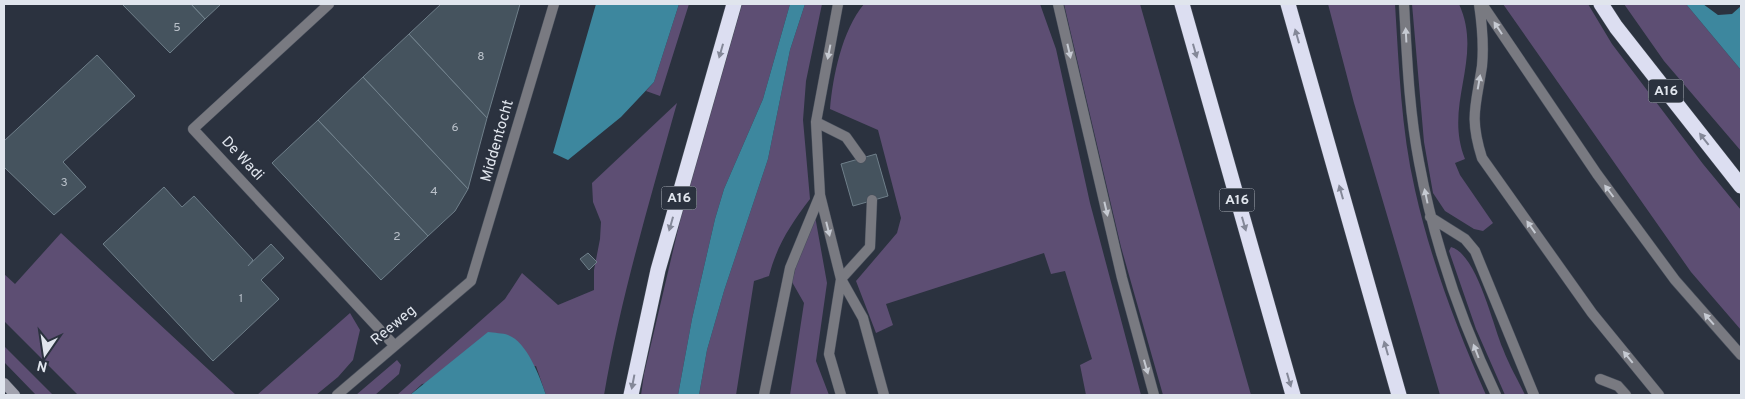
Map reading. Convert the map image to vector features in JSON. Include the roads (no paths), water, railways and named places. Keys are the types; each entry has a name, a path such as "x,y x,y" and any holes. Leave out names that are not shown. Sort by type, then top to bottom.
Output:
{"highway":[{"name":"A16","path":"631,395 658,270 734,4"},
{"name":"A16","path":"1182,4 1293,395"},
{"path":"1288,4 1399,395"},
{"name":"A16","path":"1601,4 1616,27 1741,186"}],"street":[{"name":"De Wadi","path":"329,4 193,128 394,345"},
{"path":"1058,4 1122,278 1154,395"},
{"path":"1404,4 1413,120 1430,217 1450,282 1479,359 1496,395"},
{"path":"1480,4 1597,174 1675,280 1741,355"},
{"path":"1480,4 1483,33 1482,65 1474,110 1474,133 1482,158 1592,313 1659,395"},
{"name":"Middentocht","path":"471,281 552,6"},
{"path":"838,6 816,122 820,195 841,279 863,318 884,395"},
{"path":"816,122 846,137 861,158"},
{"path":"764,395 790,268 820,195"},
{"path":"842,395 829,354 841,279 870,246 872,200"},
{"path":"1430,217 1465,239 1475,251 1534,395"},
{"name":"Reeweg","path":"337,395 471,281"},
{"path":"1600,379 1618,386 1626,395"},
{"path":"4,383 15,395"}],"water":[{"path":"596,4 679,4 654,82 621,117 568,160 553,153"},
{"path":"790,4 805,4 790,50 768,159 724,291 707,350 699,395 678,395 692,319 715,219 724,189 763,99"},
{"path":"1686,4 1703,4 1718,15 1732,14 1741,6 1741,70"},
{"path":"488,332 508,335 521,345 532,361 546,395 410,395"}]}
